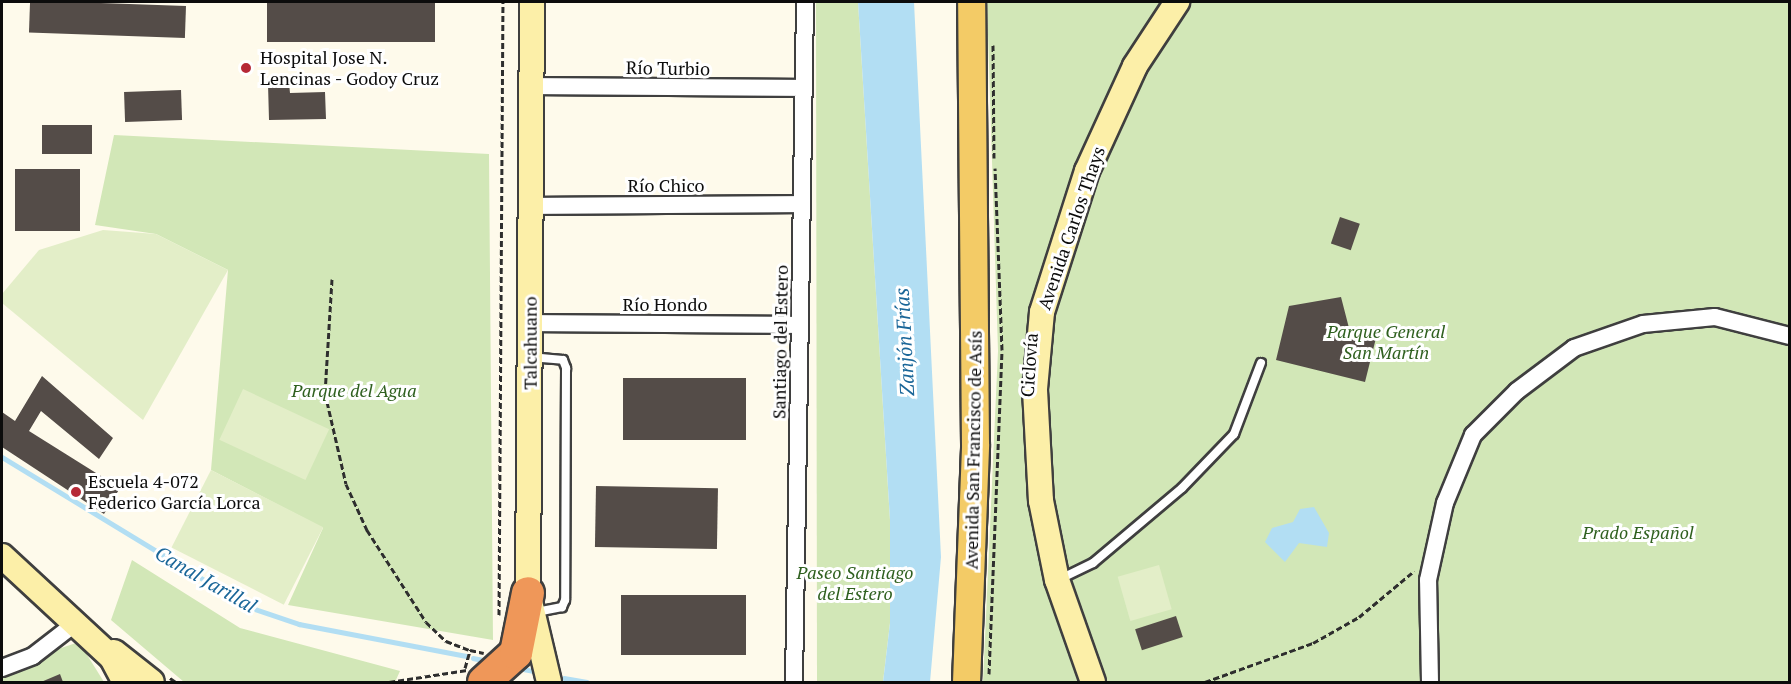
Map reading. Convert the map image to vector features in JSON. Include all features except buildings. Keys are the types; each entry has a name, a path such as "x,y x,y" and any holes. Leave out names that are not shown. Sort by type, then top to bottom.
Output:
{"highway":[{"path":"484,682 516,653 530,603"}],"main road":[{"name":"Avenida San Francisco de Asís","path":"954,2 960,142 971,217"},
{"name":"Avenida San Francisco de Asís","path":"966,682 975,444 971,217 975,143 971,2"}],"street":[{"name":"Talcahuano","path":"532,2 530,603 549,682"},
{"name":"Santiago del Estero","path":"794,682 805,2"},
{"name":"Avenida Carlos Thays","path":"1093,682 1057,580 1041,501 1035,389 1042,312 1086,171 1135,66 1177,2"},
{"name":"Río Turbio","path":"532,86 804,88"},
{"name":"Río Chico","path":"531,206 802,204"},
{"path":"1430,682 1428,580 1445,503 1473,435 1517,391 1574,348 1644,324 1715,317 1790,336"},
{"name":"Río Hondo","path":"530,323 799,325"},
{"path":"2,556 77,622 152,682"},
{"path":"2,668 33,656 77,622"},
{"path":"77,622 112,658 125,682"}],"lane":[{"path":"530,357 563,360 566,368 565,600 562,607 530,603"},
{"path":"1057,580 1093,563 1182,488 1234,434 1261,363"}],"path":[{"path":"499,623 503,2"},
{"path":"988,682 1002,350 992,36"},
{"path":"332,279 325,393 346,484 367,530 426,622 446,641 470,650 489,652"},
{"path":"1205,682 1322,638 1359,617 1434,554"},
{"path":"389,682 465,670 470,650"}],"green space":[{"name":"Paseo Santiago del Estero","path":"816,2 858,2 890,520 890,623 883,682 817,682"},
{"name":"Parque General San Martín","path":"987,2 1789,2 1789,682 983,682 998,351"},
{"name":"Parque del Agua","path":"114,135 489,154 493,640 288,605 323,528 211,470 228,270 156,234 95,225"},
{"path":"103,230 156,234 228,270 143,420 2,303 2,294 39,250"},
{"path":"243,389 329,429 305,480 219,440"},
{"path":"211,470 323,527 284,605 172,548"},
{"path":"132,560 240,628 400,671 395,682 184,682 111,620"},
{"path":"1159,565 1172,609 1130,621 1118,577"},
{"path":"79,642 104,682 2,682 2,668"}],"water":[{"name":"Zanjón Frías","path":"858,2 914,2 941,557 930,682 883,682 890,623 890,520"},
{"path":"1314,507 1329,533 1327,547 1299,543 1285,562 1265,542 1272,528 1293,522 1300,509"}],"waterway":[{"name":"Canal Jarillal","path":"2,457 249,607 299,624 466,656"},
{"name":"Canal Jarillal","path":"473,658 488,661"},
{"name":"Canal Jarillal","path":"518,668 534,671"},
{"name":"Canal Jarillal","path":"564,678 587,682"}],"place":[{"name":"Hospital Jose N. Lencinas - Godoy Cruz","path":"246,68"},
{"name":"Escuela 4-072 Federico García Lorca","path":"76,492"}],"park label":[{"name":"Prado Español","path":"1638,532"}]}
